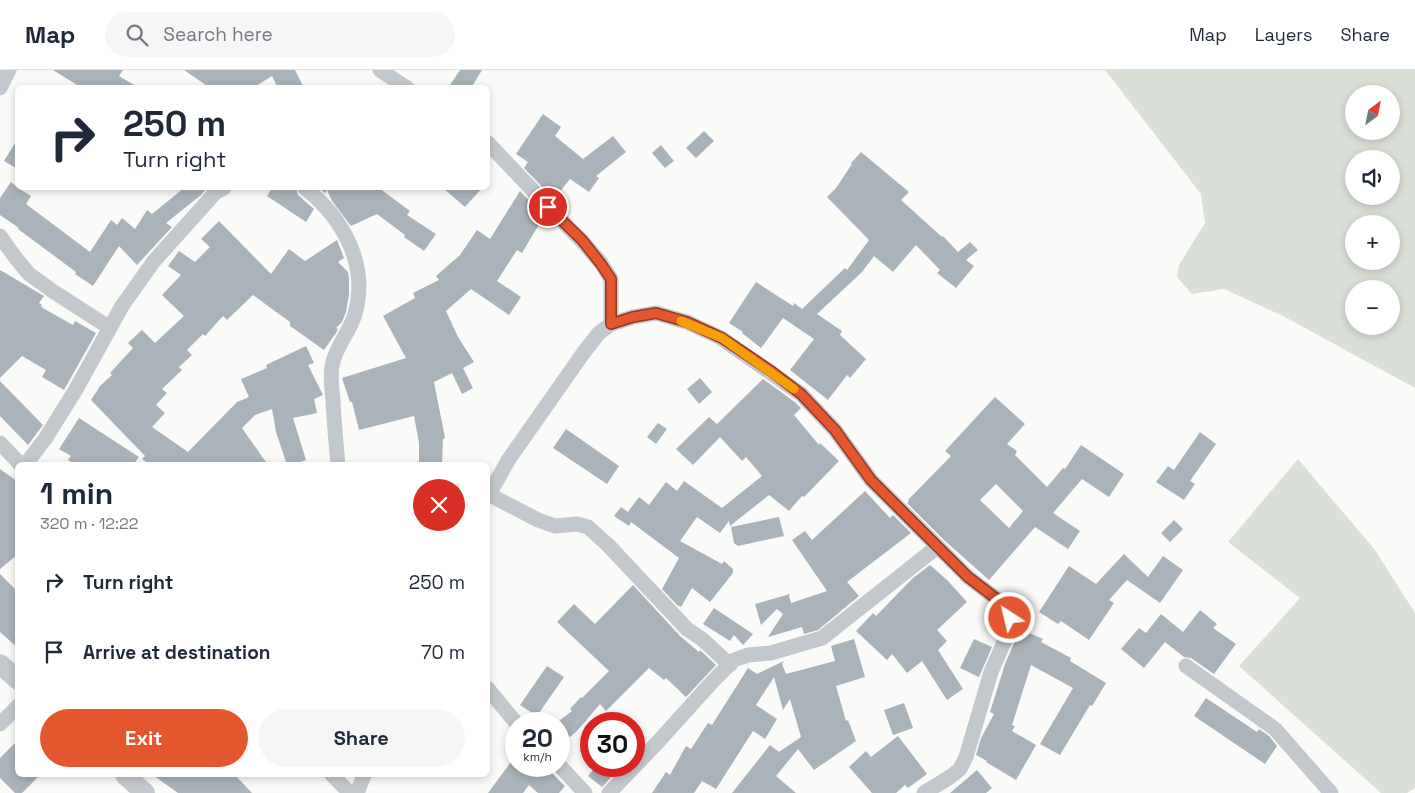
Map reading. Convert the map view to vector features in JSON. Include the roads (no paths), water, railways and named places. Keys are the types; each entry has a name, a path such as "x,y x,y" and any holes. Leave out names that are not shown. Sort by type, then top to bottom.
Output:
{"street":[{"path":"0,88 9,70"},
{"path":"380,70 403,85"},
{"path":"490,145 582,240 601,264 611,279 611,324"},
{"path":"27,462 45,439 76,391 122,306 154,261 216,192 220,190"},
{"path":"307,190 331,213 347,238 356,260 360,284 355,315 338,348 332,366 332,392 338,462"},
{"path":"0,236 29,274 110,328"},
{"path":"490,492 509,459 584,352 599,333 611,324 633,317 656,313 679,320 722,338 771,371 801,394 835,430 871,480 937,547 968,577 1006,606 1010,618 1008,633 991,672 966,758 960,769 924,793"},
{"path":"0,443 18,462"},
{"path":"490,496 538,520 555,526 577,524 588,527 608,544 687,629 730,665"},
{"path":"609,793 734,660 748,655 771,653 822,638 937,547"},
{"path":"0,664 15,677"},
{"path":"1186,666 1275,729 1331,793"},
{"path":"490,691 507,712"},
{"path":"0,724 15,709"},
{"path":"334,777 350,793"},
{"path":"357,793 363,777"},
{"path":"570,777 585,793"}]}
